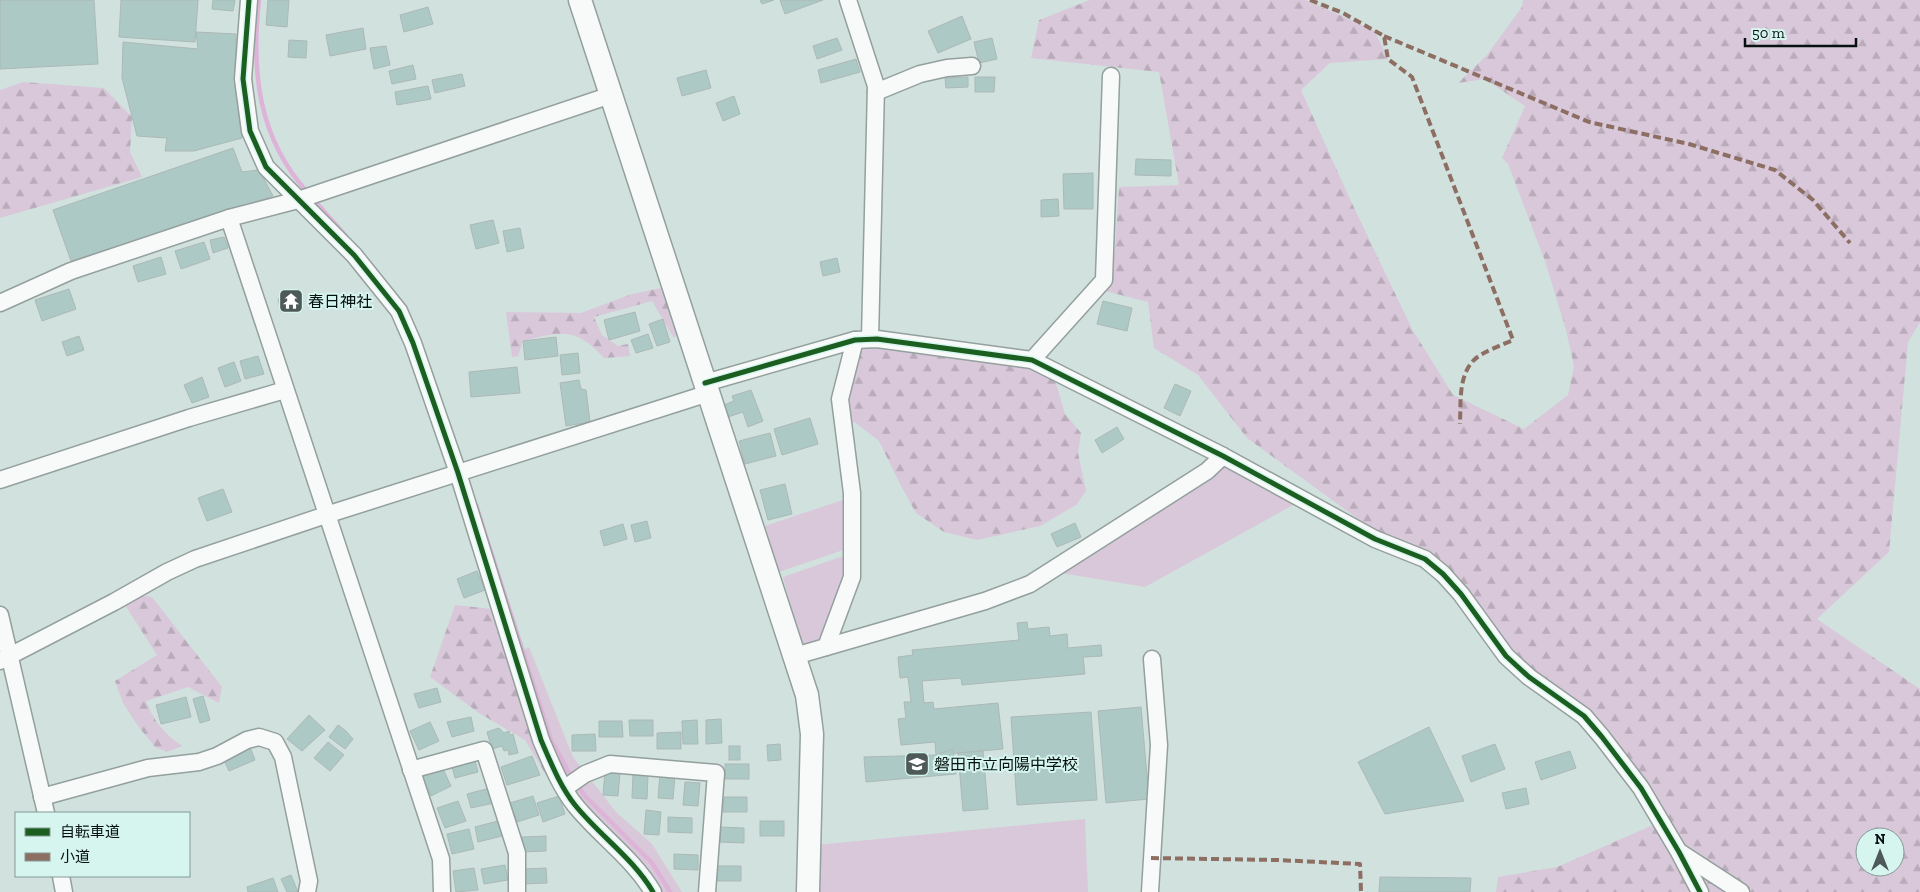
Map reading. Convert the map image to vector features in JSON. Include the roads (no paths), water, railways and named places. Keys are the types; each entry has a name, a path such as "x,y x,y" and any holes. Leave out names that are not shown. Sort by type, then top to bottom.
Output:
{"street":[{"path":"249,0 243,79 250,131 266,167 354,255 398,311 412,343 458,473 541,740 556,775 575,805 643,875 653,892"},
{"path":"580,0 807,695 812,734 808,892"},
{"path":"826,647 852,577 852,492 840,399 862,340 876,92 876,86 848,0"},
{"path":"876,92 920,74 947,68 972,66"},
{"path":"1032,360 1104,280 1111,76"},
{"path":"0,303 72,271 229,218 298,200 611,95"},
{"path":"229,218 441,858 442,892"},
{"path":"5,659 167,572 195,559 458,473 707,388 862,340 1032,360 1223,456 1375,539 1425,559 1443,574 1461,594 1506,656 1529,677 1584,716 1640,788 1679,852 1700,892"},
{"path":"0,480 189,418 285,390"},
{"path":"795,656 985,601 1030,584 1208,471 1223,456"},
{"path":"0,615 5,659 46,812"},
{"path":"1150,892 1159,745 1152,659"},
{"path":"42,797 148,768 199,762 217,756 247,740 259,737 275,742 283,757 309,881 307,892"},
{"path":"411,770 484,750 517,853 516,892"},
{"path":"565,788 584,774 610,764 716,773 708,892"},
{"path":"1679,852 1741,892"},
{"path":"61,877 64,892"}],"waterway":[{"path":"259,0 256,52 258,78 268,126 278,150 291,172 308,193"},
{"path":"313,199 346,236"},
{"path":"476,505 551,740 572,778"},
{"path":"577,784 584,795 652,863 670,892"}],"place":[{"name":"春日神社","path":"291,301"},
{"name":"磐田市立向陽中学校","path":"917,764"}]}
